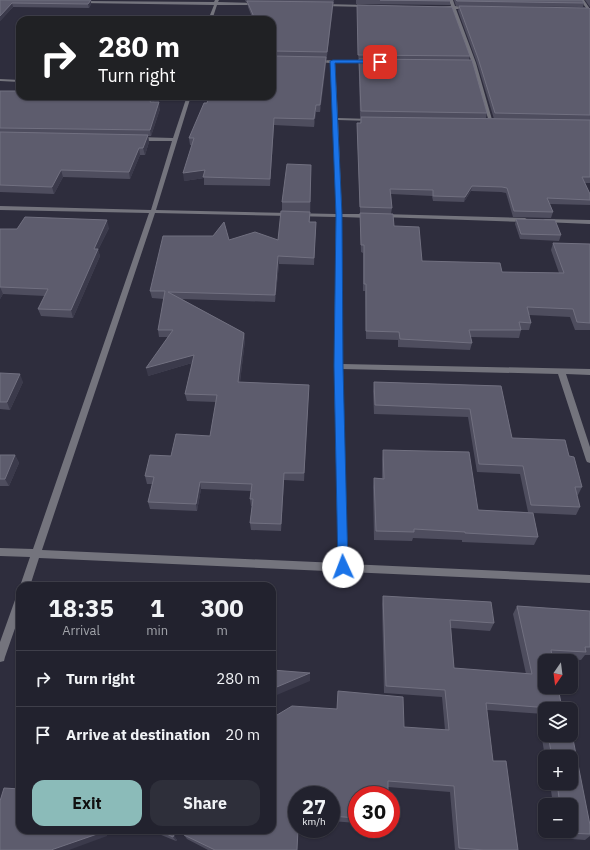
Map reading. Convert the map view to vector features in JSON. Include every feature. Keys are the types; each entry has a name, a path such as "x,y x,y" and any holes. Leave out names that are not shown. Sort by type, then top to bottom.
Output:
{"street":[{"path":"451,0 474,62 491,122"},
{"path":"582,0 589,10"},
{"path":"74,2 216,2 263,4"},
{"path":"211,16 216,2"},
{"path":"318,5 374,6"},
{"path":"437,7 476,8"},
{"path":"581,9 589,10"},
{"path":"310,61 372,62"},
{"path":"333,61 339,215 338,366 343,567"},
{"path":"467,62 474,62"},
{"path":"0,80 16,81"},
{"path":"26,582 153,211 188,100"},
{"path":"336,119 374,120"},
{"path":"484,122 499,122"},
{"path":"130,139 176,140"},
{"path":"0,208 530,220"},
{"path":"538,221 590,222"},
{"path":"338,366 590,372"},
{"path":"561,371 590,460"},
{"path":"0,552 590,579"},
{"path":"0,657 16,611"}],"building":[{"path":"0,0 91,0 88,4 12,3 0,16"},
{"path":"380,0 450,0 450,1"},
{"path":"456,0 582,0 584,3 457,1"},
{"path":"247,1 333,2 327,52 276,51 276,16 254,16"},
{"path":"357,5 452,7 470,56 358,55"},
{"path":"459,6 589,8 590,115 495,113 478,58"},
{"path":"276,56 326,57 320,105 316,105 314,119 274,118 270,179 203,177 205,170 183,173 194,138 189,138 204,103 207,103 208,100 276,100"},
{"path":"359,59 472,60 487,113 361,111"},
{"path":"0,91 16,91 16,100 151,100 150,102 159,102 150,130 0,128"},
{"path":"361,117 590,120 590,177 582,177 590,194 590,200 547,198 553,212 514,211 507,188 472,186 465,197 433,196 433,190 390,189 392,208 360,207 357,123 361,123"},
{"path":"0,132 148,135 143,148 139,148 129,172 61,170 52,187 0,185"},
{"path":"287,164 311,165 310,202 282,202"},
{"path":"281,211 310,212 309,222 316,222 314,258 278,256 275,295 168,292 244,333 238,382 309,385 304,473 284,473 281,524 250,523 253,499 250,499 252,484 200,482 196,504 148,502 154,477 145,476 150,455 171,456 176,434 210,436 217,395 185,394 194,355 146,368 173,330 158,330 165,291 150,291 163,236 213,236 224,222 229,240 255,232 278,240"},
{"path":"360,213 393,214 394,226 419,227 422,261 500,263 502,272 564,273 553,243 590,244 590,323 577,322 573,309 527,307 531,323 519,322 521,330 469,330 472,343 400,339 399,332 366,331 366,284 364,284 364,245 361,245"},
{"path":"25,217 107,220 94,249 98,249 71,310 38,309 48,289 0,287 0,229 17,229"},
{"path":"516,219 555,220 561,235 521,234"},
{"path":"0,373 20,374 7,402 0,402"},
{"path":"374,382 501,386 512,438 565,440 569,456 574,457 582,487 575,487 580,507 531,505 523,466 479,464 470,409 375,405"},
{"path":"383,450 469,452 478,510 533,513 538,537 414,529 414,532 376,531 374,478 384,479"},
{"path":"0,455 15,455 5,479 0,479"},
{"path":"383,596 491,602 494,623 450,620 454,668 532,674 517,606 590,611 590,647 585,647 586,652 551,650 552,654 538,654 538,694 559,694 561,702 538,702 538,707 486,703 493,761 506,761 518,850 459,848 454,786 388,781 388,786 348,786 348,817 340,817 340,786 288,786 288,838 298,838 297,850 215,850 184,835 276,834 276,716 292,706 337,709 338,691 403,697 404,727 449,730 445,690 386,686"},
{"path":"276,670 310,673 276,687"},
{"path":"549,742 574,742 575,750 551,750"},
{"path":"578,764 590,825 590,834 578,834 578,798 559,798 558,790 578,790"},
{"path":"4,788 16,789 16,834 97,834 51,850 0,850 0,801"},
{"path":"167,834 173,834 173,837"}],"route":[{"path":"343,567 338,366 339,215 333,61 380,62"}]}
